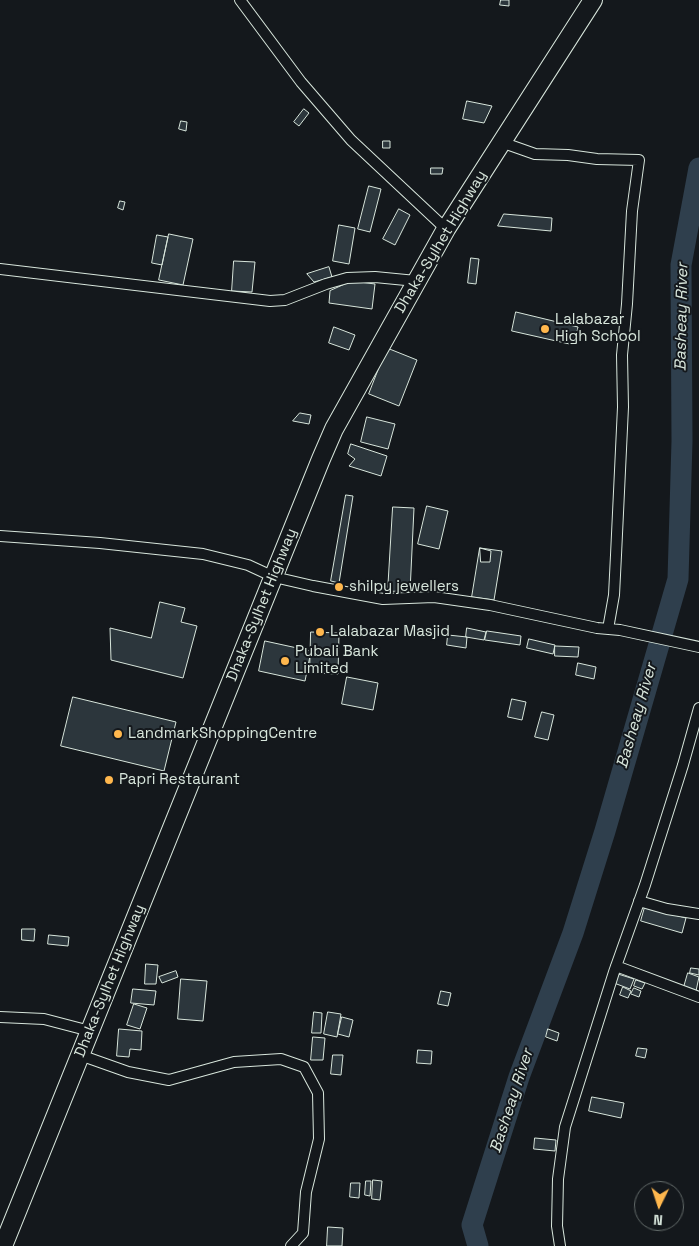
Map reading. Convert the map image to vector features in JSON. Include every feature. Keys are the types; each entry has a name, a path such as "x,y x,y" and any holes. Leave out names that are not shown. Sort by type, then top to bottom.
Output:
{"highway":[{"name":"Dhaka-Sylhet Highway","path":"3,1246 334,429 446,229 593,0"}],"street":[{"path":"240,0 301,82 351,140 446,229"},
{"path":"501,142 535,154 639,160 632,211 622,355 622,407 614,595 608,629"},
{"path":"0,269 270,301 285,300 347,278 375,277 416,281"},
{"path":"0,536 91,542 203,554 248,565 274,577 383,599 443,598 597,628 620,630 694,646"},
{"path":"560,1246 557,1226 558,1179 565,1127 680,774 699,708"},
{"path":"639,901 667,909 699,914"},
{"path":"616,966 699,997"},
{"path":"0,1017 44,1019 90,1031"},
{"path":"80,1055 128,1072 169,1080 234,1062 281,1059 304,1067 318,1093 319,1139 306,1192 303,1232 291,1246"}],"building":[{"path":"501,0 509,0 509,6 500,5"},
{"path":"467,101 492,106 484,123 463,119"},
{"path":"304,109 309,113 299,126 294,122"},
{"path":"181,121 187,122 186,131 179,129"},
{"path":"383,141 390,141 390,148 383,148"},
{"path":"431,168 443,168 442,174 431,174"},
{"path":"369,186 381,189 370,232 358,229"},
{"path":"120,201 125,202 123,210 118,208"},
{"path":"399,209 410,215 395,245 383,239"},
{"path":"504,214 552,218 551,231 498,226"},
{"path":"339,225 355,228 349,264 333,261"},
{"path":"169,234 193,239 183,285 159,280"},
{"path":"157,235 168,237 162,265 152,263"},
{"path":"471,258 479,259 476,284 468,283"},
{"path":"234,261 255,262 252,292 232,291"},
{"path":"329,267 332,277 314,282 307,274"},
{"path":"352,281 375,284 372,309 329,303 330,291"},
{"name":"Lalabazar High School","path":"516,312 578,327 574,345 512,331"},
{"path":"334,327 355,335 349,350 329,343"},
{"path":"387,348 417,360 399,406 369,394"},
{"path":"300,413 311,415 309,424 293,421"},
{"path":"367,417 395,424 388,449 361,442"},
{"path":"351,444 387,456 381,476 349,466 355,459 348,454"},
{"path":"346,495 353,496 339,583 331,581"},
{"path":"427,506 448,511 439,549 418,544"},
{"path":"393,507 414,508 410,592 388,591"},
{"path":"480,548 491,551 490,562 481,562"},
{"path":"480,548 502,551 494,600 472,597"},
{"path":"160,602 185,608 181,622 197,626 183,678 111,660 110,628 151,638"},
{"path":"467,628 486,632 484,640 466,637"},
{"path":"487,631 521,636 520,645 485,640"},
{"path":"311,632 339,633 338,674 310,673"},
{"path":"448,635 467,637 466,648 447,645"},
{"path":"529,639 555,645 553,654 527,648"},
{"name":"Pubali Bank Limited","path":"265,641 311,651 305,681 259,671"},
{"path":"555,646 579,647 578,657 555,656"},
{"path":"578,663 596,667 594,679 576,675"},
{"path":"347,677 378,683 373,710 342,704"},
{"name":"LandmarkShoppingCentre","path":"73,697 176,722 164,771 61,746"},
{"path":"512,699 526,702 522,720 508,717"},
{"path":"542,712 554,715 548,740 535,737"},
{"path":"645,907 686,918 682,933 641,921"},
{"path":"22,929 35,929 34,941 22,940"},
{"path":"49,935 69,937 68,946 48,944"},
{"path":"146,964 158,965 156,984 145,984"},
{"path":"691,968 699,969 699,975 690,973"},
{"path":"176,971 178,977 162,983 159,977"},
{"path":"688,973 699,977 696,991 684,987"},
{"path":"618,974 634,979 630,989 614,983"},
{"path":"181,979 207,981 203,1021 178,1019"},
{"path":"636,980 645,983 642,989 634,986"},
{"path":"623,987 631,991 628,998 620,995"},
{"path":"634,988 641,991 639,997 631,994"},
{"path":"133,989 156,991 154,1005 131,1003"},
{"path":"441,991 451,993 448,1006 438,1004"},
{"path":"134,1004 147,1008 140,1029 127,1025"},
{"path":"314,1012 322,1013 321,1033 312,1033"},
{"path":"328,1012 341,1014 337,1037 324,1034"},
{"path":"342,1017 353,1020 349,1037 338,1034"},
{"path":"119,1029 142,1031 141,1050 130,1049 129,1057 117,1056"},
{"path":"548,1029 559,1033 557,1041 546,1037"},
{"path":"313,1037 325,1038 323,1060 311,1060"},
{"path":"638,1048 647,1049 645,1058 636,1056"},
{"path":"418,1050 432,1051 431,1064 417,1063"},
{"path":"333,1055 343,1055 341,1075 331,1074"},
{"path":"592,1097 624,1103 621,1118 589,1111"},
{"path":"535,1138 556,1140 555,1151 534,1149"},
{"path":"373,1180 382,1181 380,1200 372,1199"},
{"path":"366,1181 371,1181 370,1196 365,1195"},
{"path":"351,1183 360,1183 359,1198 350,1197"},
{"path":"328,1227 343,1228 342,1246 327,1246"}],"waterway":[{"name":"Basheay River","path":"478,1246 472,1225 519,1077 573,933 605,831 678,579 682,441 681,265 699,168"}],"place":[{"name":"Lalabazar High School","path":"545,329"},
{"name":"shilpy jewellers","path":"339,587"},
{"name":"Lalabazar Masjid","path":"320,632"},
{"name":"Pubali Bank Limited","path":"285,661"},
{"name":"LandmarkShoppingCentre","path":"118,734"},
{"name":"Papri Restaurant","path":"109,780"}]}
